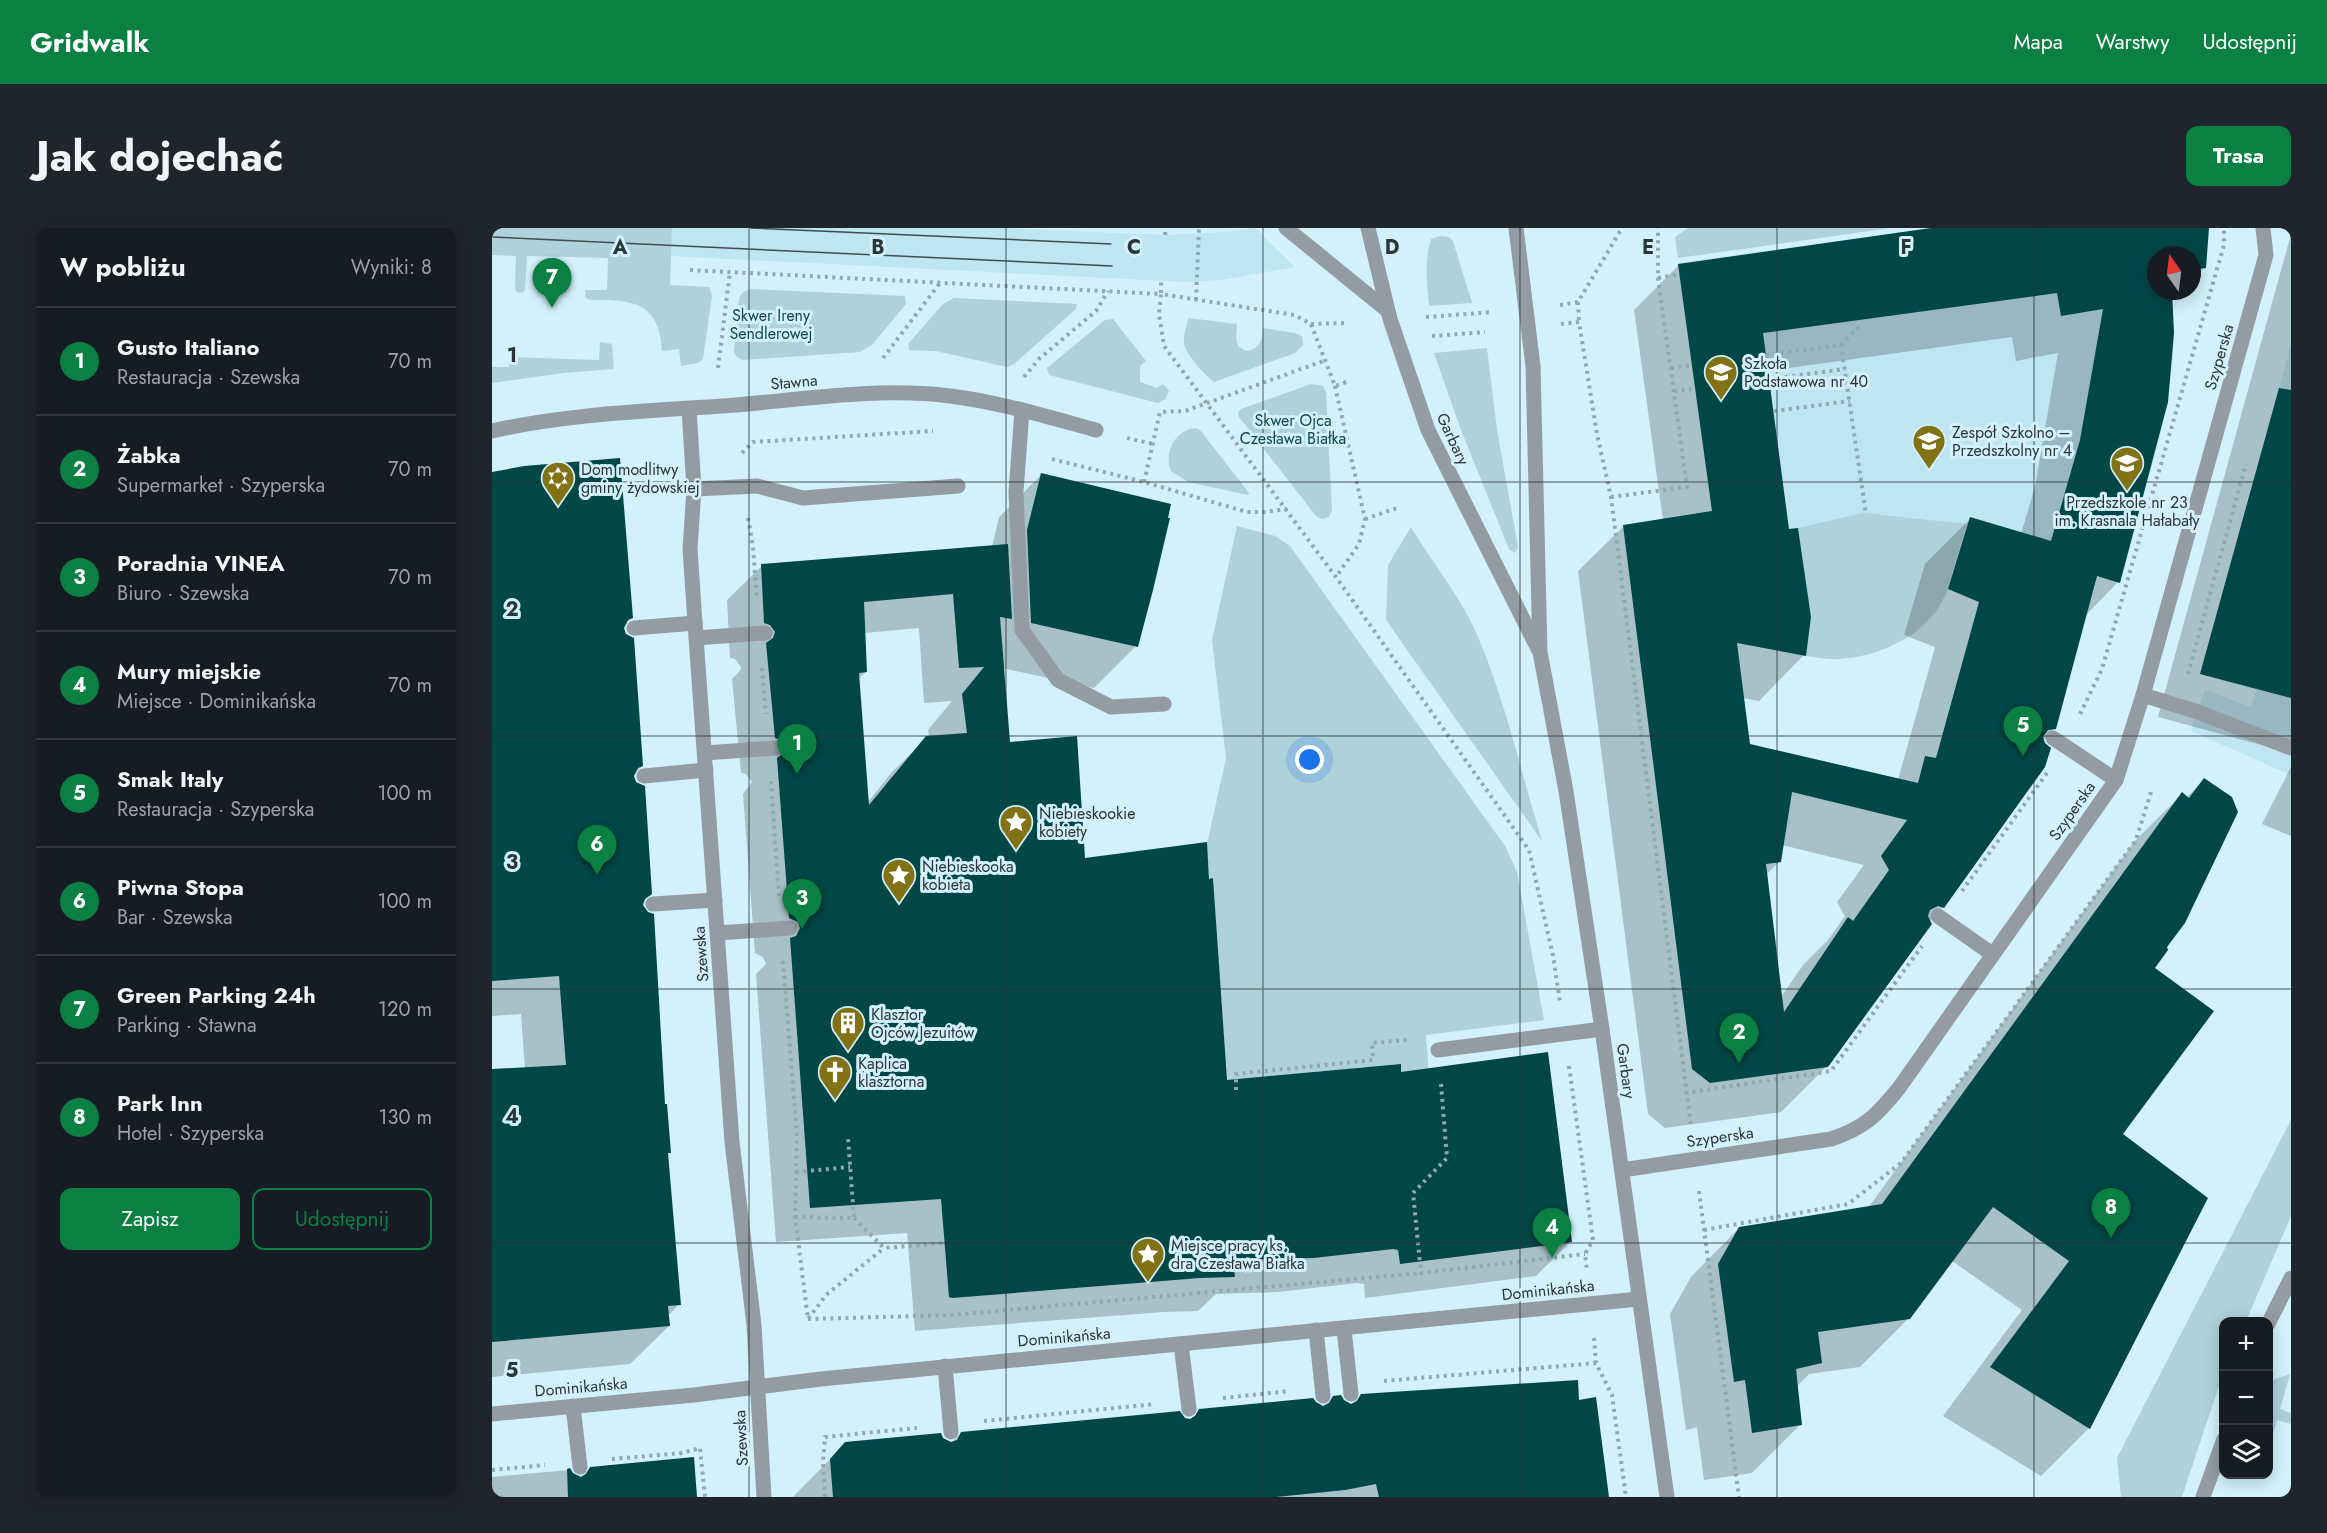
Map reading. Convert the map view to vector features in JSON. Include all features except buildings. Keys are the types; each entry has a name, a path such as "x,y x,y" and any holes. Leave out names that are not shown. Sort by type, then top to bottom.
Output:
{"street":[{"path":"1286,228 1388,311"},
{"name":"Garbary","path":"1368,228 1388,311 1428,430 1540,652"},
{"name":"Garbary","path":"1516,228 1533,366 1540,652 1566,790 1602,1029 1667,1497"},
{"name":"Szyperska","path":"1622,1170 1831,1138 1863,1125 1878,1114 1899,1088 2116,780 2143,695 2266,255 2263,228"},
{"name":"Stawna","path":"492,431 590,416 864,394 950,396 1022,410 1096,430"},
{"name":"Szewska","path":"689,408 694,489 690,549 695,631 732,1142 754,1325 764,1497"},
{"path":"1022,410 1016,492 1022,630 1058,680 1111,706 1164,704"},
{"path":"694,489 757,486 803,498 958,486"},
{"path":"634,628 765,633"},
{"path":"2143,695 2198,712 2291,748"},
{"path":"2054,738 2116,780"},
{"path":"705,753 776,748"},
{"path":"644,776 706,770"},
{"path":"653,904 716,900"},
{"path":"1938,916 1992,954"},
{"path":"718,933 790,928"},
{"path":"1438,1050 1602,1029"},
{"path":"2272,1317 2291,1278"},
{"name":"Dominikańska","path":"492,1414 694,1395 757,1385 945,1366 1640,1299"},
{"path":"1344,1329 1352,1394"},
{"path":"1316,1330 1323,1396"},
{"path":"1181,1344 1190,1409"},
{"path":"945,1366 951,1432"},
{"path":"573,1406 580,1467"},
{"path":"2203,1497 2219,1451"}],"path":[{"path":"1165,235 1166,228"},
{"path":"1196,300 1199,228"},
{"path":"1623,228 1578,302 1579,322 1597,434 1611,497 1739,1497"},
{"path":"1611,497 1687,487 1658,278 1658,228"},
{"path":"690,270 1161,294 1294,315 1311,324 1329,324"},
{"path":"718,368 730,272"},
{"path":"1658,278 1680,274"},
{"path":"1161,281 1159,314 1164,346 1336,577 1529,850 1553,956 1593,1240 1585,1254 1596,1363 1612,1395 1626,1497"},
{"path":"883,358 940,282"},
{"path":"1024,378 1040,358 1096,311 1108,290"},
{"path":"1560,305 1578,302"},
{"path":"1425,317 1482,313"},
{"path":"1561,324 1579,322"},
{"path":"1311,324 1335,386 1365,519 1359,544 1336,577"},
{"path":"1766,355 1841,345 1862,324"},
{"path":"1429,336 1485,332"},
{"path":"1841,345 1866,514"},
{"path":"1144,482 1160,412 1185,411 1326,360"},
{"path":"1671,368 1693,365"},
{"path":"1770,379 1845,369"},
{"path":"1335,386 1346,382"},
{"path":"1674,391 1695,389"},
{"path":"1774,411 1850,401"},
{"path":"2142,502 2150,504"},
{"path":"1365,519 1397,508"},
{"path":"1236,1089 1236,1074 1373,1060 1372,1043 1437,1038 1447,1158 1413,1193 1421,1273"},
{"path":"848,1138 854,1218 884,1248"},
{"path":"796,1172 850,1167"},
{"path":"795,1217 854,1218"},
{"path":"819,1302 884,1248 945,1243"},
{"path":"808,1319 953,1315 1421,1273 1585,1254"},
{"path":"700,1448 705,1497"}],"shaded area":[{"path":"672,228 1002,228 1165,235 1255,228 1295,267 1221,280 1187,282 671,256"},
{"name":"Zespół Szkolno – Przedszkolny nr 4","path":"1932,228 2208,228 2207,258 2201,257 2201,246 2147,246 2147,300 2172,300 2172,369 2161,432 2120,583 2097,576 2088,609 1954,568 1948,589 1937,612 1913,635 1861,656 1837,659 1806,656 1732,642 1638,639 1623,525 1712,511 1679,263"},
{"path":"2291,345 2291,775 2191,731 2205,690 2251,707 2257,690 2200,674"}],"green space":[{"path":"492,228 672,228 670,285 709,287 712,296 703,359 698,363 681,366 679,349 662,351 660,334 655,322 649,312 640,306 586,298 585,290 607,290 608,258 527,256 525,290 522,293 517,292 515,289 516,256 492,255"},
{"path":"1688,228 1891,228 1678,258 1675,237"},
{"path":"1440,236 1449,237 1453,241 1472,303 1429,306 1427,256 1431,239"},
{"name":"Skwer Ireny Sendlerowej","path":"750,289 905,296 906,304 872,345 860,352 742,360 736,356 734,351 739,298 743,292"},
{"path":"954,298 1077,304 1076,309 1014,364 1007,367 936,351 909,350 908,344 944,303"},
{"path":"1188,318 1237,324 1238,346 1246,351 1259,344 1263,328 1295,333 1302,336 1303,345 1295,353 1214,382 1196,364 1185,348 1184,337"},
{"path":"1113,319 1146,361 1140,366 1140,382 1157,388 1163,384 1169,391 1165,399 1158,403 1049,375 1047,368 1105,320"},
{"path":"600,342 612,344 614,369 492,383 492,367 509,367 509,357 599,360"},
{"path":"1487,348 1497,430 1518,547 1515,553 1509,549 1461,430 1434,353"},
{"name":"Skwer Ojca Czesława Białka","path":"1311,384 1323,386 1326,392 1332,511 1329,517 1322,519 1316,516 1239,417 1238,412"},
{"path":"1195,428 1200,430 1249,493 1248,495 1188,482 1171,471 1169,457 1172,444 1182,433"},
{"path":"1863,513 1967,524 1947,591 1929,619 1903,640 1888,648 1838,659 1806,656 1811,617 1798,528"},
{"path":"1237,526 1275,536 1290,546 1505,846 1517,872 1544,1020 1426,1035 1429,1076 1402,1078 1400,1064 1389,1065 1366,1077 1364,1067 1353,1068 1354,1079 1328,1071 1317,1071 1318,1083 1291,1074 1243,1079 1226,1089 1213,879 1209,879 1207,844 1226,758 1212,640"},
{"path":"1411,527 1454,592 1476,632 1504,709 1542,841 1386,620 1388,565"},
{"path":"2291,1120 2291,1216 2248,1317 2219,1317 2219,1386 2182,1497 2121,1497 2117,1458"},
{"path":"2290,1374 2280,1409 2291,1413 2291,1424 2277,1420 2273,1434 2273,1381"}],"tram line":[{"path":"751,228 1111,244"},
{"path":"492,237 1112,266"}],"place":[{"name":"Green Parking 24h","path":"552,308"},
{"name":"Szkoła Podstawowa nr 40","path":"1721,401"},
{"name":"Zespół Szkolno – Przedszkolny nr 4","path":"1929,470"},
{"name":"Przedszkole nr 23 im. Krasnala Hałabały","path":"2127,492"},
{"name":"Dom modlitwy gminy żydowskiej","path":"558,507"},
{"name":"Smak Italy","path":"2023,756"},
{"name":"Gusto Italiano","path":"797,774"},
{"name":"Niebieskookie kobiety","path":"1016,851"},
{"name":"Piwna Stopa","path":"597,875"},
{"name":"Niebieskooka kobieta","path":"899,904"},
{"name":"Poradnia VINEA","path":"802,929"},
{"name":"Klasztor Ojców Jezuitów","path":"848,1052"},
{"name":"Żabka","path":"1739,1063"},
{"name":"Kaplica klasztorna","path":"835,1101"},
{"name":"Park Inn","path":"2111,1238"},
{"name":"Mury miejskie","path":"1552,1258"},
{"name":"Miejsce pracy ks. dra Czesława Białka","path":"1148,1283"}]}
